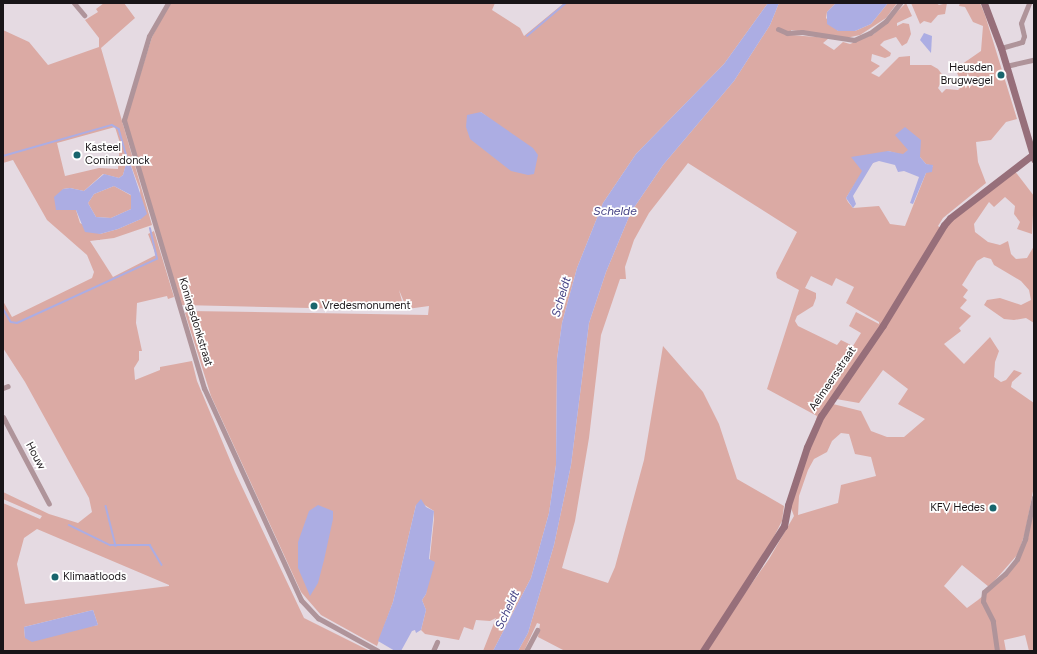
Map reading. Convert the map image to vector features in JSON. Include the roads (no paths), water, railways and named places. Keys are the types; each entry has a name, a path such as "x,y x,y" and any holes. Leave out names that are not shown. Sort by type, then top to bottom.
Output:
{"street":[{"path":"74,3 84,15"},
{"name":"Koningsdonkstraat","path":"168,3 146,46 125,109 125,124 204,388 296,591 315,616 378,651"},
{"path":"778,29 787,33 802,32 854,40 870,34 886,21 900,3"},
{"path":"984,3 1001,48 1033,157"},
{"path":"1001,48 1022,42 1024,36 1021,23 1029,3"},
{"path":"1006,66 1034,59"},
{"name":"Aelmeersstraat","path":"703,651 784,526 788,505 807,447 821,416 883,324 944,225 950,218 1033,157"},
{"name":"Houw","path":"3,417 49,504"},
{"path":"997,651 992,621 983,601 984,592 1005,574 1017,559 1025,539 1034,497"},
{"path":"526,651 536,632"},
{"path":"433,651 437,642"}],"water":[{"name":"Schelde","path":"768,3 779,3 770,25 734,81 663,165 631,212 606,272 589,323 571,465 554,545 528,633 518,651 493,651 531,578 549,513 556,465 557,359 562,323 577,268 603,203 636,154 724,64"},
{"path":"836,3 888,3 871,24 855,31 838,31 827,24 827,12"},
{"path":"924,33 932,36 931,53 920,40"},
{"path":"481,112 533,148 538,155 534,174 528,175 511,171 470,139 466,127 467,115"},
{"path":"905,127 921,140 920,157 926,164 933,165 932,172 926,173 913,204 910,203 919,177 904,171 898,172 895,165 879,161 873,163 853,196 856,204 853,208 846,198 862,171 851,157 888,151 903,154 908,150 895,135"},
{"path":"127,160 129,160 147,214 141,219 118,229 100,234 85,232 76,210 56,210 54,197 63,189 70,188 84,191 104,174 119,178 123,175","holes":["114,186 131,195 131,209 111,218 96,217 88,203 94,194"]},
{"path":"421,499 426,507 434,511 429,559 435,562 426,594 422,600 426,610 421,630 416,633 415,630 412,631 401,651 395,651 378,641 393,602 416,505"},
{"path":"318,505 333,511 333,519 318,583 310,596 298,568 298,542 309,511"},
{"path":"93,610 98,625 32,642 25,638 24,627"}],"waterway":[{"path":"527,36 566,3"},
{"path":"3,156 112,125 119,129 128,161"},
{"path":"3,308 11,322 17,323 157,259 150,229"},
{"path":"106,506 116,546"},
{"path":"69,525 110,545 150,545 162,565"}],"place":[{"name":"Heusden Brugwegel","path":"1001,75"},
{"name":"Kasteel Coninxdonck","path":"77,155"},
{"name":"Vredesmonument","path":"314,306"},
{"name":"KFV Hedes","path":"993,508"},
{"name":"Klimaatloods","path":"55,577"}],"water label":[{"name":"Scheldt","path":"562,297"},
{"name":"Scheldt","path":"508,610"}]}
